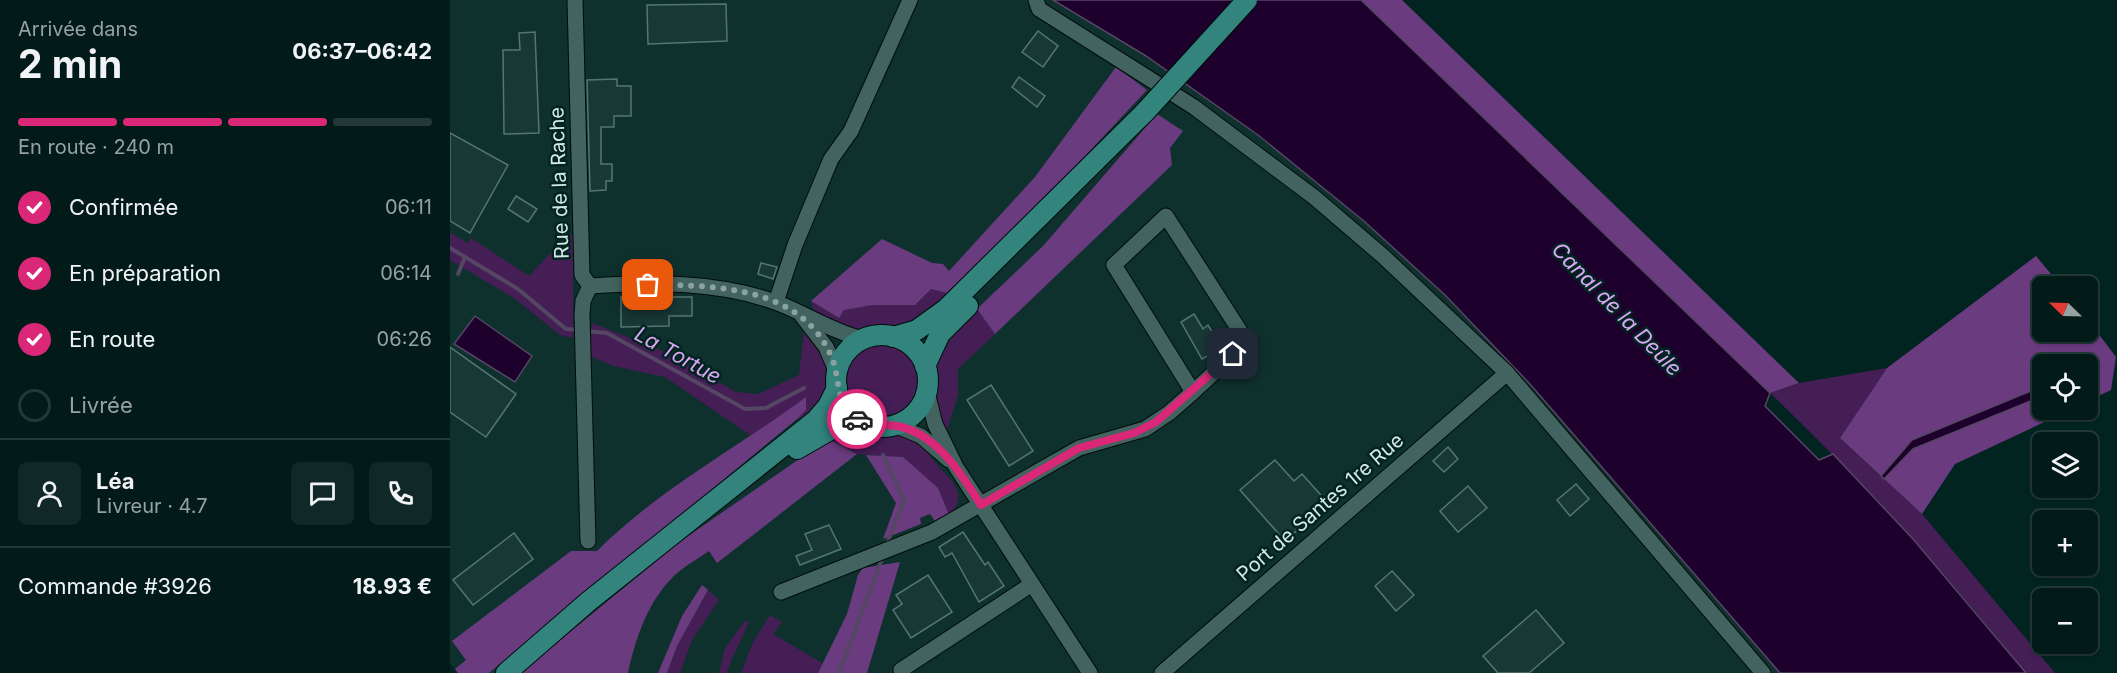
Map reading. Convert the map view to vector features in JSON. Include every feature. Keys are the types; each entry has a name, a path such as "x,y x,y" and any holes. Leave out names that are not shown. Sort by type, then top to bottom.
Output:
{"main road":[{"path":"506,673 589,601 816,420 828,406 846,353 864,339 875,336 893,337 917,330 946,309 1145,112 1247,0"},
{"path":"837,380 845,408 862,422 878,427 894,426 915,413 927,392 926,366 933,345 944,329 1063,213 1145,112"},
{"path":"893,337 910,345 926,366"},
{"path":"705,510 815,437 842,425 862,422"}],"street":[{"name":"Rue de la Rache","path":"575,0 582,275 590,286"},
{"path":"783,305 795,245 831,159 851,131 910,0"},
{"path":"1036,0 1039,9 1194,107 1314,197 1384,257 1507,373 1761,672"},
{"path":"781,592 932,532 1079,448 1145,429 1169,413 1193,392 1247,342 1166,216 1114,265 1193,392"},
{"path":"588,541 582,315 583,302 590,286 711,286 783,305 846,334 864,339"},
{"path":"783,305 813,329 826,347 837,380"},
{"name":"Port de Santes 1re Rue","path":"1162,673 1507,373"},
{"path":"927,392 935,424 956,467 1090,673"},
{"path":"894,426 921,436 956,467"},
{"path":"901,670 1032,584"}],"shaded area":[{"path":"450,0 1053,0 1198,86 1485,306 1832,673 458,673 450,663"},
{"path":"1361,0 1402,0 1799,383 1770,393"},
{"path":"1116,67 1147,90 1042,202 947,293 931,289 915,305 873,305 844,310 839,318 811,301 882,239 932,263 943,264 949,271 1035,177"},
{"path":"1157,114 1183,131 1170,148 1172,165 995,334 977,309 1043,246"},
{"path":"450,233 468,243 471,238 529,276 567,235 573,234 573,338 560,335 514,298 450,260"},
{"path":"2036,256 2053,276 2032,276 2032,342 2098,342 2098,333 2116,357 2111,390 2098,396 2098,354 2032,354 2032,420 2049,420 1955,464 1922,514 1840,438 1887,368"},
{"path":"931,289 947,293 946,299 932,312 895,330 874,327 851,331 814,311 811,301 838,318 844,310 873,305 915,305"},
{"path":"977,309 995,334 958,369 958,394 946,434 933,401 936,353 948,337"},
{"path":"592,323 670,354 736,392 758,394 799,375 804,330 826,364 828,381 825,391 808,418 797,419 806,410 806,398 753,437 665,377 613,366 590,356"},
{"path":"875,344 889,344 903,350 913,360 919,374 919,388 913,402 903,412 889,418 875,418 861,412 851,402 845,388 845,374 851,360 861,350"},
{"path":"1887,368 1840,438 1922,514 2032,646 2032,654 2039,654 2055,673 2026,673 1903,529 1770,393 1799,383"},
{"path":"806,397 806,410 797,419 489,673 458,673 455,669 466,660 452,641 571,551 597,551 646,508"},
{"path":"863,431 907,437 923,445 958,492 955,507 949,515 903,457 857,454 828,439"},
{"path":"828,439 857,454 717,563 709,551 675,575 649,611 638,635 628,673 520,673 681,541"},
{"path":"866,455 903,457 938,488 949,515 935,521 930,514 920,518 921,524 883,539 896,503"},
{"path":"900,562 867,673 818,673 847,614 858,575 863,568"},
{"path":"702,585 708,590 677,646 667,673 658,673 682,616"},
{"path":"708,590 719,600 692,640 680,673 667,673 677,646"},
{"path":"770,615 782,622 773,634 822,663 818,673 741,673 753,642"},
{"path":"745,621 749,621 727,673 719,673 725,648"}],"water":[{"name":"Canal de la Deûle","path":"1053,0 1361,0 1770,393 1765,406 1819,460 1833,454 1913,539 2026,673 1780,673 1530,384 1445,295 1365,222 1258,135 1146,56"},
{"path":"475,316 532,356 515,382 454,344"},
{"path":"2032,391 2032,400 1913,449 1884,479 1881,476 1912,440"}],"building":[{"path":"726,4 727,41 648,44 647,5"},
{"path":"1038,31 1058,46 1043,67 1022,52"},
{"path":"535,32 539,133 504,134 503,50 520,50 519,33"},
{"path":"1019,77 1045,96 1037,107 1012,87"},
{"path":"617,79 617,86 631,86 631,116 614,116 614,127 601,127 601,164 612,164 612,181 606,181 606,190 590,191 587,80"},
{"path":"450,133 508,165 470,233 450,221"},
{"path":"516,196 537,209 528,222 508,209"},
{"path":"761,263 777,267 773,279 758,274"},
{"path":"621,297 692,297 692,316 669,316 669,326 621,327"},
{"path":"1194,314 1203,329 1208,325 1222,348 1202,359 1181,322"},
{"path":"450,347 516,394 486,437 450,412"},
{"path":"991,385 1033,451 1009,466 967,400"},
{"path":"1448,447 1458,459 1444,472 1433,461"},
{"path":"1275,460 1294,481 1302,474 1328,503 1285,541 1240,490"},
{"path":"1576,484 1589,499 1570,516 1557,500"},
{"path":"1468,486 1487,508 1458,532 1440,511"},
{"path":"829,525 841,549 800,565 796,556 812,550 805,534"},
{"path":"963,532 985,565 988,562 1004,586 979,602 952,553 945,557 939,547"},
{"path":"514,533 533,559 473,605 453,580"},
{"path":"1392,571 1414,595 1396,611 1375,586"},
{"path":"928,575 952,612 911,638 893,610 902,604 896,595"},
{"path":"1536,610 1564,643 1529,673 1498,673 1483,656"}],"waterway":[{"name":"La Tortue","path":"450,248 518,289 566,329 579,330"},
{"path":"458,274 465,257"},
{"name":"La Tortue","path":"586,331 607,333 745,409 766,408 804,388"},
{"name":"La Tortue","path":"883,455 904,500 886,546"},
{"name":"La Tortue","path":"839,673 883,556"}],"way so far":[{"path":"648,285 711,286 732,290 776,302 799,314 806,319 831,355 837,373 840,398 845,408 857,419"}],"route":[{"path":"857,419 872,426 905,428 921,436 956,467 981,505 1066,454 1095,442 1145,429 1169,413 1233,354"}]}
